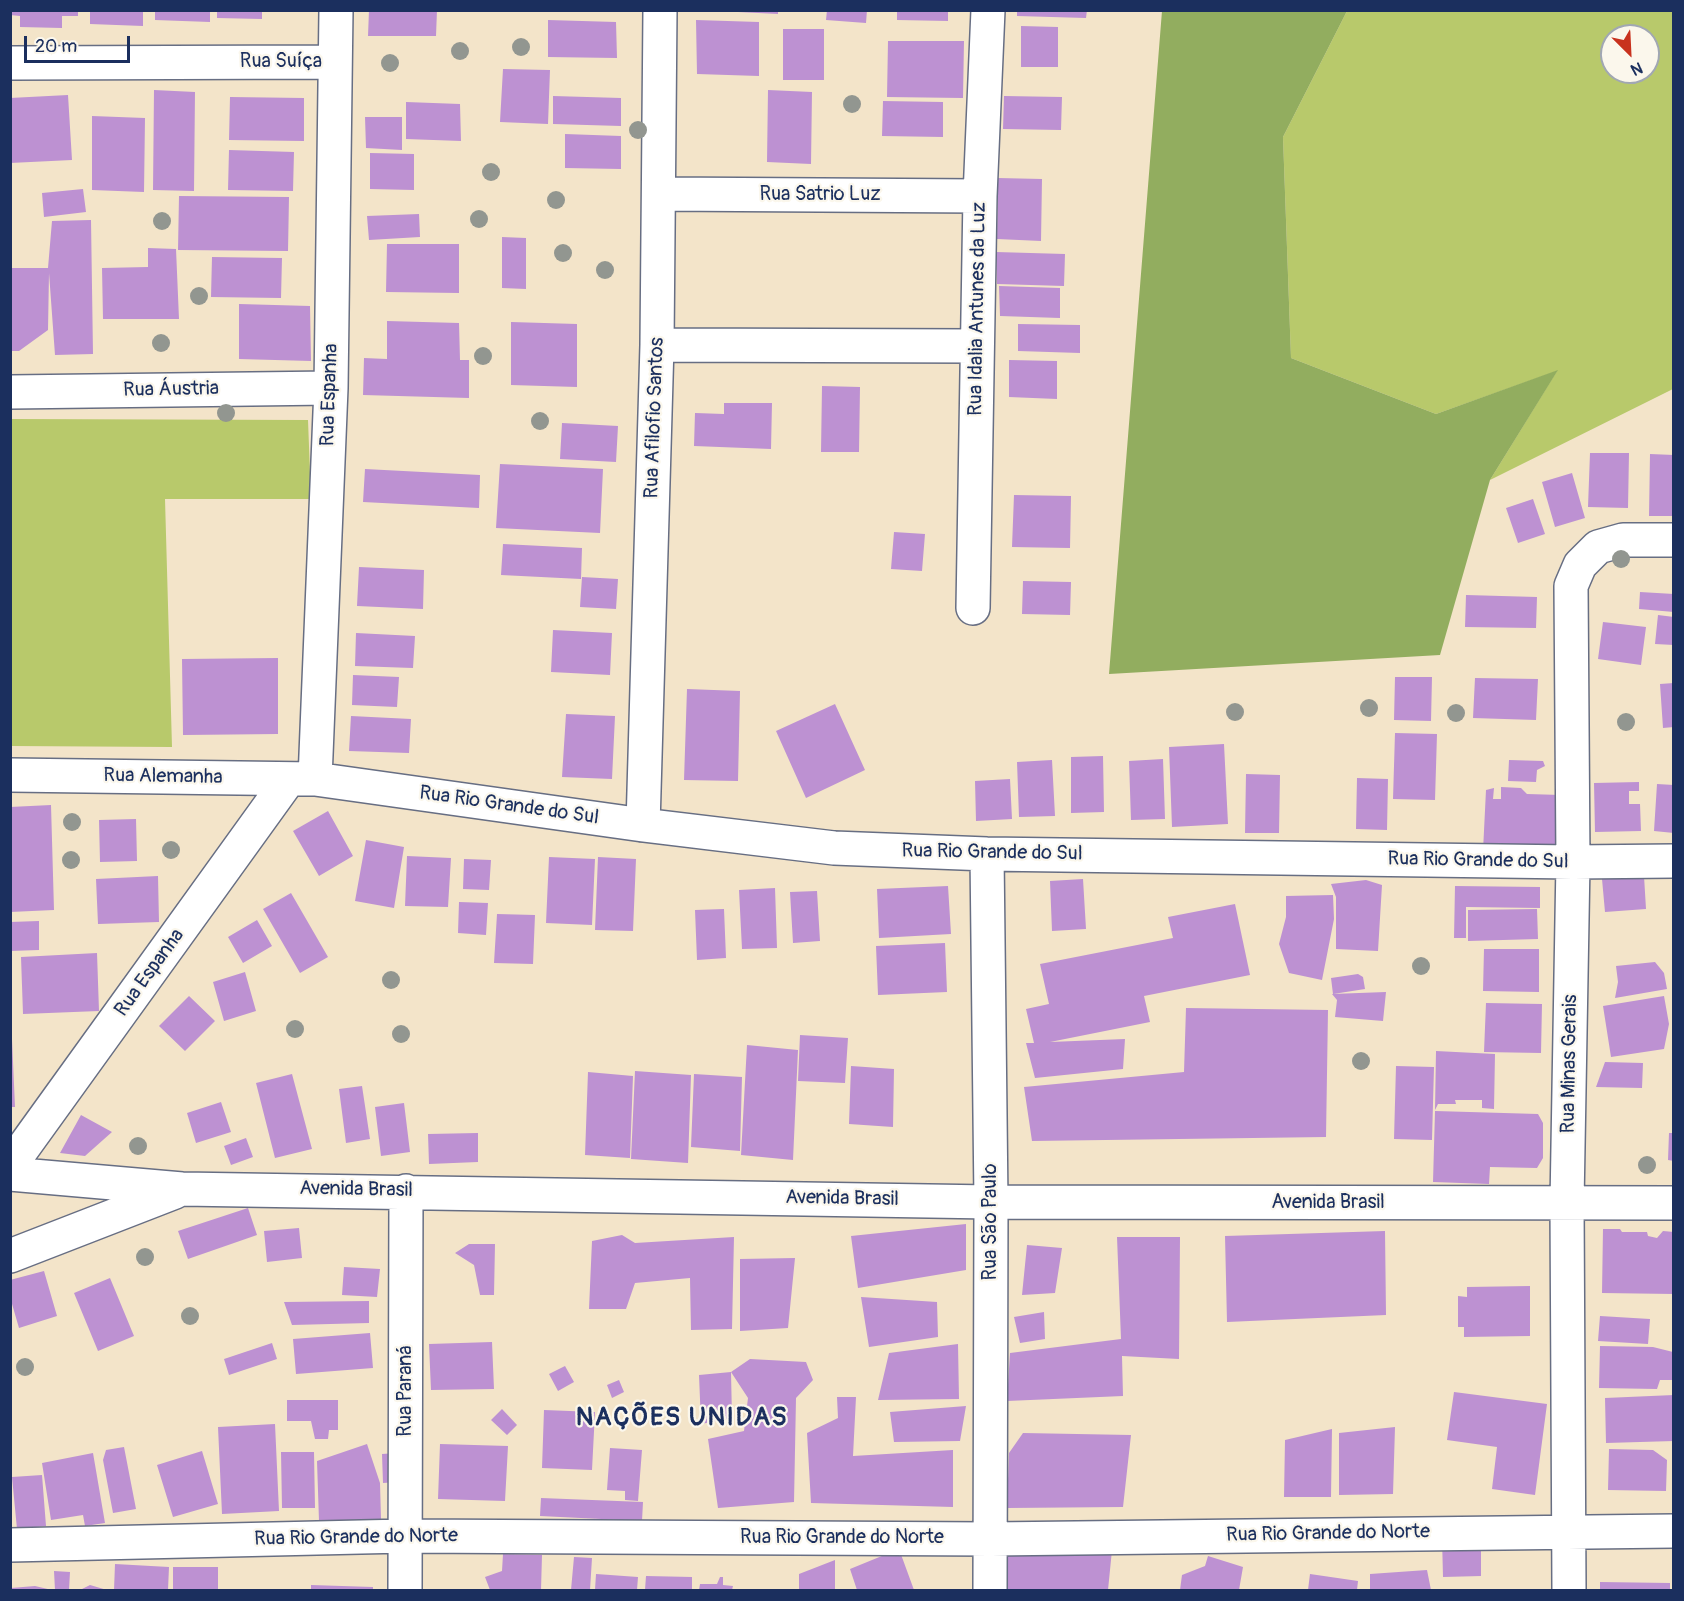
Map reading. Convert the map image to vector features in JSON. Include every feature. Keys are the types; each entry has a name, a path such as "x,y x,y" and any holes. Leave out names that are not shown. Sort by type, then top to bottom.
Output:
{"street":[{"name":"Rua Espanha","path":"10,1166 302,779 331,388 336,10"},
{"name":"Rua Afilofio Santos","path":"643,825 657,345 660,10"},
{"name":"Rua Idalia Antunes da Luz","path":"973,608 976,346 988,10"},
{"name":"Rua Suíça","path":"10,63 335,62"},
{"name":"Rua Satrio Luz","path":"660,194 980,196"},
{"path":"657,345 976,346"},
{"name":"Rua Áustria","path":"10,392 331,388"},
{"name":"Rua Minas Gerais","path":"1569,1590 1567,1203 1573,862 1571,586 1580,565 1598,547 1623,540 1674,540"},
{"name":"Rua Alemanha","path":"10,775 302,779"},
{"name":"Rua Rio Grande do Sul","path":"302,779 834,848 987,854 1573,862 1674,861"},
{"name":"Rua São Paulo","path":"987,854 991,1202 990,1590"},
{"name":"Avenida Brasil","path":"10,1174 182,1189 991,1202 1674,1203"},
{"path":"10,1256 182,1189"},
{"name":"Rua Paraná","path":"405,1590 406,1191"},
{"name":"Rua Rio Grande do Norte","path":"10,1545 405,1536 991,1539 1674,1531"}],"green space":[{"path":"1162,11 1347,11 1283,137 1291,358 1436,414 1558,370 1490,480 1440,655 1109,674"},
{"path":"1347,11 1673,11 1673,389 1490,480 1557,371 1436,414 1291,358 1283,137"},
{"path":"11,419 308,420 311,499 165,499 172,747 11,746"}],"building":[{"path":"10,10 78,10 78,16 62,16 62,28 20,27 20,16 10,15"},
{"path":"90,10 143,10 143,26 90,24"},
{"path":"155,10 210,10 210,22 155,20"},
{"path":"217,10 262,10 262,19 217,18"},
{"path":"369,10 437,10 436,36 368,36"},
{"path":"738,10 778,10 778,14 738,12"},
{"path":"827,10 867,10 866,23 826,20"},
{"path":"897,10 948,10 948,21 897,20"},
{"path":"1017,10 1087,10 1086,18 1017,16"},
{"path":"548,20 616,22 617,58 548,57"},
{"path":"696,20 759,22 759,76 697,74"},
{"path":"1021,26 1058,27 1058,67 1021,67"},
{"path":"783,29 824,29 824,80 783,80"},
{"path":"888,41 964,41 963,98 887,97"},
{"path":"503,69 550,70 548,124 500,122"},
{"path":"154,90 195,92 194,191 153,190"},
{"path":"768,90 812,92 811,164 767,162"},
{"path":"68,95 72,160 10,163 10,98"},
{"path":"553,96 621,98 621,126 553,124"},
{"path":"1004,96 1062,97 1061,130 1003,129"},
{"path":"230,97 304,98 304,141 229,140"},
{"path":"883,101 943,102 943,137 882,136"},
{"path":"406,102 460,104 461,141 406,139"},
{"path":"92,116 145,118 144,192 92,190"},
{"path":"365,117 402,117 402,150 366,148"},
{"path":"565,134 621,136 621,169 565,168"},
{"path":"229,150 294,152 293,191 228,190"},
{"path":"370,153 414,154 414,190 370,189"},
{"path":"998,178 1042,179 1041,241 997,239"},
{"path":"83,189 86,212 44,217 42,193"},
{"path":"179,196 289,197 288,251 178,250"},
{"path":"419,214 420,237 369,240 367,216"},
{"path":"91,220 93,354 55,355 49,273 48,330 19,351 10,351 10,268 48,268 52,221"},
{"path":"502,237 526,238 526,289 502,288"},
{"path":"387,244 459,244 459,293 386,292"},
{"path":"148,248 176,249 179,319 103,319 102,268 148,267"},
{"path":"996,252 1065,254 1064,286 997,284"},
{"path":"212,257 282,258 281,298 211,297"},
{"path":"999,286 1060,288 1060,318 1000,316"},
{"path":"239,304 310,306 311,361 239,359"},
{"path":"387,321 459,323 460,360 469,360 469,398 363,395 364,358 387,359"},
{"path":"511,322 577,324 577,387 511,385"},
{"path":"1018,324 1080,325 1080,353 1018,351"},
{"path":"1009,360 1057,361 1057,399 1009,397"},
{"path":"822,386 860,387 859,452 821,452"},
{"path":"724,403 772,403 771,449 694,446 695,413 724,414"},
{"path":"562,423 618,426 616,462 560,459"},
{"path":"1590,453 1629,453 1628,508 1588,507"},
{"path":"1650,454 1674,455 1674,516 1649,516"},
{"path":"500,464 603,469 600,533 496,528"},
{"path":"365,469 480,475 479,508 363,502"},
{"path":"1572,473 1585,518 1555,527 1542,482"},
{"path":"1014,495 1071,496 1070,548 1012,547"},
{"path":"1533,499 1545,534 1518,543 1506,508"},
{"path":"894,532 925,534 922,571 891,569"},
{"path":"503,544 582,548 581,579 501,575"},
{"path":"359,567 424,570 423,609 357,606"},
{"path":"582,577 618,579 616,609 580,607"},
{"path":"1023,581 1071,582 1070,615 1022,614"},
{"path":"1640,592 1674,594 1674,612 1639,609"},
{"path":"1466,595 1537,597 1536,628 1465,627"},
{"path":"1658,615 1674,617 1674,645 1655,644"},
{"path":"1603,622 1646,627 1641,665 1598,659"},
{"path":"553,630 612,633 610,675 551,672"},
{"path":"356,633 415,636 413,668 355,666"},
{"path":"278,658 278,734 183,735 182,659"},
{"path":"353,675 399,677 397,707 352,705"},
{"path":"1395,677 1432,677 1431,721 1394,720"},
{"path":"1475,678 1538,679 1536,720 1473,718"},
{"path":"1674,683 1674,727 1663,728 1660,684"},
{"path":"687,689 740,691 738,781 684,780"},
{"path":"835,704 865,770 806,798 776,731"},
{"path":"566,714 615,716 612,779 562,777"},
{"path":"351,716 411,719 409,753 349,751"},
{"path":"1395,733 1437,734 1435,800 1393,799"},
{"path":"1224,744 1228,824 1172,827 1169,747"},
{"path":"1103,756 1104,812 1071,813 1071,757"},
{"path":"1163,759 1165,819 1131,820 1129,761"},
{"path":"1052,760 1055,816 1019,817 1017,762"},
{"path":"1509,760 1543,761 1545,766 1537,770 1536,782 1508,781"},
{"path":"1246,774 1280,775 1279,833 1245,833"},
{"path":"1357,778 1388,779 1387,830 1356,829"},
{"path":"1010,779 1012,819 976,821 975,781"},
{"path":"1639,782 1639,791 1629,791 1629,804 1640,804 1641,831 1595,832 1594,783"},
{"path":"1657,784 1674,785 1674,833 1654,831"},
{"path":"1501,787 1521,788 1527,794 1561,795 1559,855 1483,851 1486,790 1494,788 1493,799 1501,799"},
{"path":"51,805 54,910 10,912 10,807"},
{"path":"328,811 353,856 319,876 293,831"},
{"path":"136,819 137,861 100,862 99,820"},
{"path":"366,840 404,847 394,908 355,901"},
{"path":"407,856 451,858 448,907 405,906"},
{"path":"549,857 595,859 592,925 546,923"},
{"path":"598,857 636,859 633,931 595,930"},
{"path":"464,859 491,860 489,890 463,889"},
{"path":"158,876 159,922 98,924 96,879"},
{"path":"1644,876 1646,909 1605,912 1602,879"},
{"path":"1083,879 1086,929 1052,931 1050,881"},
{"path":"1366,880 1382,885 1378,951 1336,949 1336,897 1331,884"},
{"path":"948,886 951,934 879,938 877,889"},
{"path":"1455,886 1540,887 1540,908 1466,907 1466,938 1454,938"},
{"path":"775,888 777,948 742,949 739,890"},
{"path":"817,891 820,941 793,943 790,892"},
{"path":"291,893 328,957 300,973 263,909"},
{"path":"1333,895 1334,919 1322,980 1289,973 1279,944 1286,917 1286,896"},
{"path":"459,902 488,903 486,935 458,933"},
{"path":"1235,904 1250,975 1144,996 1150,1022 1050,1042 1125,1039 1123,1069 1035,1078 1026,1043 1034,1043 1026,1009 1049,1004 1040,964 1173,938 1168,917"},
{"path":"724,909 726,958 697,960 695,910"},
{"path":"1537,909 1538,939 1468,941 1468,910"},
{"path":"497,914 535,915 533,964 494,963"},
{"path":"257,920 272,946 243,963 228,937"},
{"path":"39,921 39,950 10,951 10,922"},
{"path":"945,943 947,992 878,995 876,946"},
{"path":"1484,949 1539,949 1539,992 1483,991"},
{"path":"97,953 99,1011 23,1014 21,957"},
{"path":"1655,962 1664,973 1667,989 1615,998 1618,982 1616,966"},
{"path":"245,972 256,1011 224,1021 213,982"},
{"path":"1358,974 1363,977 1365,989 1333,994 1331,978"},
{"path":"1386,992 1383,1021 1335,1017 1337,1000 1332,994"},
{"path":"189,996 215,1021 185,1051 159,1026"},
{"path":"1664,996 1669,1024 1664,1049 1611,1057 1603,1006"},
{"path":"1486,1003 1542,1004 1541,1053 1484,1052"},
{"path":"1186,1008 1328,1010 1326,1137 1032,1141 1024,1087 1184,1072"},
{"path":"800,1035 848,1038 845,1083 798,1081"},
{"path":"10,1039 12,1039 15,1107 10,1107"},
{"path":"747,1045 798,1050 793,1160 741,1155"},
{"path":"1436,1051 1495,1054 1494,1109 1482,1108 1482,1100 1455,1100 1456,1104 1438,1104 1435,1110"},
{"path":"1605,1062 1643,1063 1642,1088 1596,1087"},
{"path":"851,1066 894,1069 893,1127 849,1124"},
{"path":"1396,1066 1434,1067 1432,1140 1394,1139"},
{"path":"635,1071 691,1075 688,1163 631,1159"},
{"path":"588,1072 633,1076 630,1158 585,1155"},
{"path":"292,1074 312,1149 275,1158 256,1083"},
{"path":"694,1074 742,1077 740,1151 691,1147"},
{"path":"362,1086 370,1139 346,1143 339,1089"},
{"path":"221,1102 231,1132 196,1143 187,1113"},
{"path":"404,1103 410,1152 381,1156 375,1107"},
{"path":"1435,1111 1538,1114 1543,1123 1543,1158 1537,1168 1490,1167 1489,1184 1433,1182"},
{"path":"81,1115 112,1132 85,1156 60,1153"},
{"path":"478,1133 478,1162 429,1164 428,1134"},
{"path":"1669,1133 1674,1133 1674,1161 1668,1160"},
{"path":"246,1138 253,1157 231,1165 224,1146"},
{"path":"248,1208 257,1235 188,1259 178,1231"},
{"path":"966,1224 966,1270 858,1288 851,1236"},
{"path":"299,1228 302,1258 267,1262 264,1231"},
{"path":"1603,1229 1647,1232 1648,1236 1657,1238 1663,1231 1674,1232 1674,1294 1602,1293"},
{"path":"1385,1231 1386,1315 1227,1322 1225,1236"},
{"path":"622,1235 635,1243 734,1237 732,1329 691,1330 690,1278 635,1283 626,1309 589,1309 592,1241"},
{"path":"1117,1237 1180,1237 1179,1359 1122,1356 1123,1396 1007,1401 1010,1353 1121,1339"},
{"path":"469,1244 495,1244 494,1295 480,1295 474,1265 455,1253"},
{"path":"1027,1245 1062,1248 1055,1293 1022,1295"},
{"path":"795,1258 788,1328 740,1331 740,1259"},
{"path":"344,1267 380,1269 377,1297 342,1295"},
{"path":"44,1271 57,1316 19,1328 10,1297 10,1280"},
{"path":"110,1278 134,1336 98,1351 74,1293"},
{"path":"1530,1286 1530,1336 1464,1337 1464,1327 1458,1327 1458,1296 1467,1297 1467,1287"},
{"path":"861,1297 937,1302 938,1337 869,1347"},
{"path":"369,1301 369,1323 292,1325 284,1302"},
{"path":"1044,1312 1045,1339 1020,1343 1014,1317"},
{"path":"1600,1316 1650,1319 1648,1344 1598,1341"},
{"path":"370,1333 373,1368 296,1374 293,1339"},
{"path":"492,1342 494,1389 431,1390 429,1344"},
{"path":"272,1343 277,1359 229,1375 224,1359"},
{"path":"958,1344 959,1399 878,1400 889,1353"},
{"path":"1600,1346 1653,1347 1673,1352 1673,1380 1660,1380 1657,1389 1599,1388"},
{"path":"750,1359 806,1362 813,1380 796,1398 794,1502 718,1508 708,1439 744,1431 748,1398 731,1372"},
{"path":"565,1366 574,1382 558,1391 549,1374"},
{"path":"731,1372 732,1418 701,1424 699,1375"},
{"path":"619,1380 624,1392 612,1398 607,1385"},
{"path":"1454,1392 1547,1404 1535,1495 1492,1489 1497,1447 1447,1440"},
{"path":"1674,1395 1674,1441 1606,1443 1605,1398"},
{"path":"837,1397 856,1397 853,1456 953,1450 953,1507 811,1503 807,1433 838,1418"},
{"path":"287,1400 338,1400 338,1430 329,1430 328,1439 315,1439 311,1421 287,1421"},
{"path":"966,1406 960,1441 894,1442 890,1412"},
{"path":"502,1409 517,1425 507,1435 491,1420"},
{"path":"544,1410 595,1412 592,1470 542,1468"},
{"path":"275,1424 279,1511 222,1514 218,1427"},
{"path":"1395,1427 1393,1494 1339,1495 1339,1433"},
{"path":"1332,1429 1331,1497 1284,1497 1285,1440"},
{"path":"1023,1433 1131,1435 1123,1507 1007,1508 1009,1453"},
{"path":"367,1444 380,1483 381,1519 319,1521 317,1461"},
{"path":"440,1444 508,1446 505,1501 438,1499"},
{"path":"124,1447 136,1509 113,1513 103,1460 106,1450"},
{"path":"610,1448 642,1450 638,1501 625,1500 625,1491 607,1490"},
{"path":"1609,1449 1653,1450 1667,1460 1666,1491 1608,1490"},
{"path":"202,1451 218,1504 173,1517 157,1465"},
{"path":"281,1452 314,1452 315,1508 282,1508"},
{"path":"93,1453 105,1523 85,1526 83,1515 51,1520 42,1463"},
{"path":"397,1453 398,1482 383,1483 382,1454"},
{"path":"42,1475 46,1526 17,1529 12,1477"},
{"path":"541,1498 643,1502 642,1521 540,1516"},
{"path":"1442,1538 1481,1539 1481,1576 1443,1577"},
{"path":"1006,1547 1112,1550 1108,1590 1008,1590"},
{"path":"899,1549 914,1590 857,1590 850,1569"},
{"path":"503,1554 542,1555 541,1590 490,1590 485,1577 502,1571"},
{"path":"1208,1556 1243,1567 1239,1590 1180,1590 1182,1575 1205,1566"},
{"path":"574,1557 592,1558 590,1590 571,1590"},
{"path":"835,1560 835,1590 799,1590 799,1574"},
{"path":"115,1564 169,1567 168,1590 114,1590"},
{"path":"173,1567 218,1567 218,1590 173,1590"},
{"path":"1427,1570 1431,1590 1370,1590 1370,1574"},
{"path":"54,1571 70,1572 69,1590 55,1590"},
{"path":"596,1574 638,1577 637,1590 595,1590"},
{"path":"1310,1574 1358,1581 1357,1590 1308,1590"},
{"path":"646,1576 692,1577 692,1590 645,1590"},
{"path":"720,1577 723,1577 723,1585 733,1586 732,1590 699,1590 700,1584 717,1584"},
{"path":"1600,1582 1670,1583 1670,1590 1600,1590"},
{"path":"90,1585 107,1590 80,1590"},
{"path":"311,1585 373,1587 373,1590 311,1590"},
{"path":"35,1586 52,1590 11,1590 11,1588"}],"district":[{"name":"NAÇÕES UNIDAS","path":"682,1418"}]}
